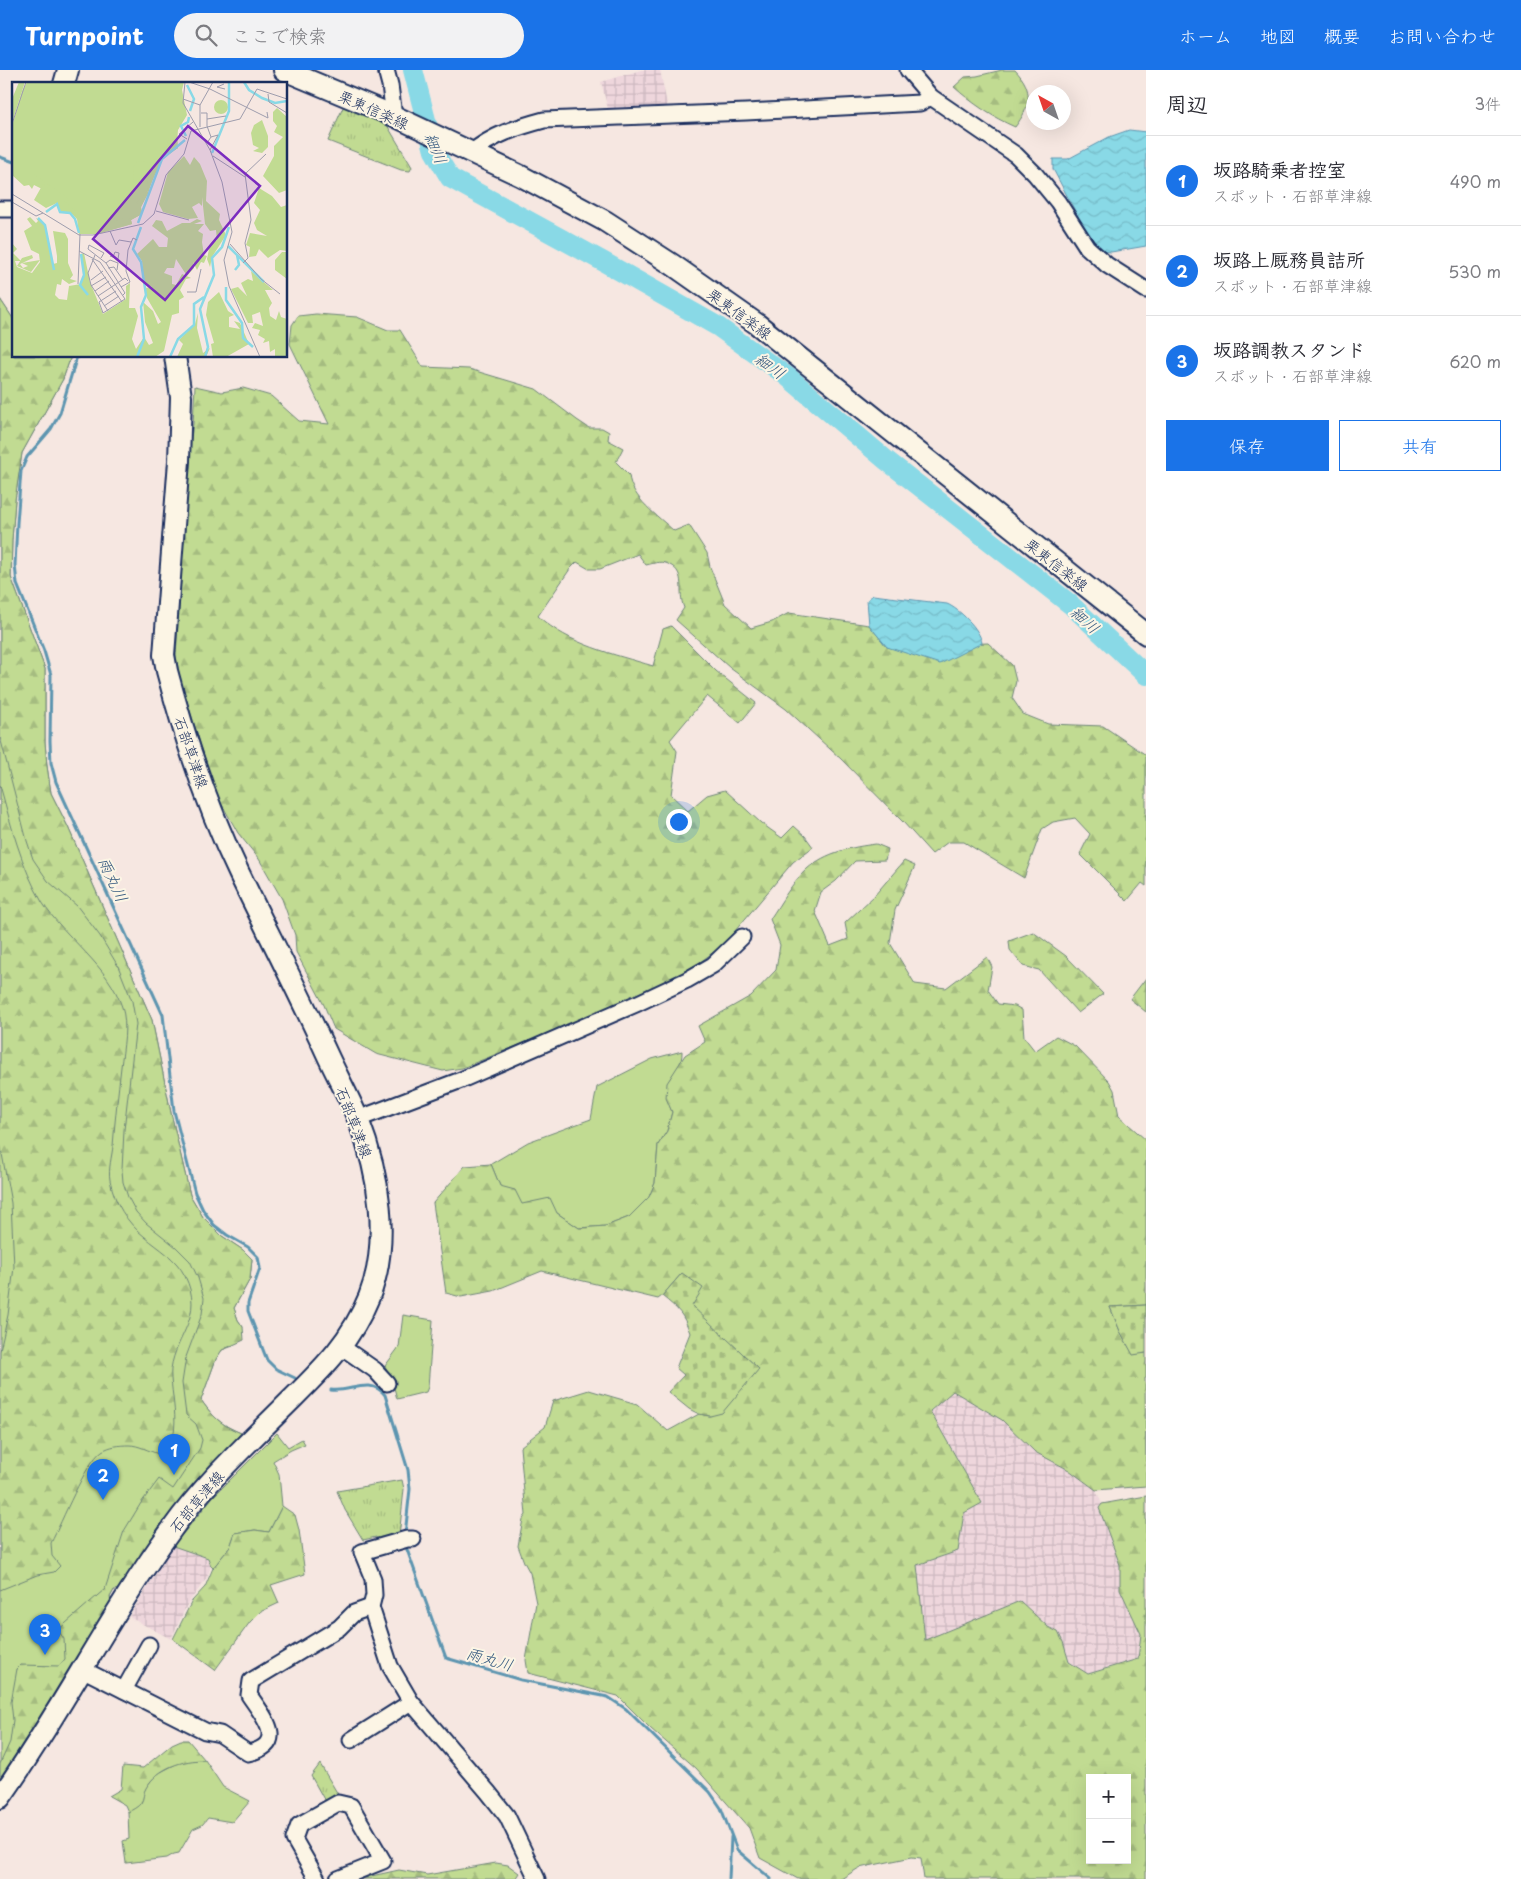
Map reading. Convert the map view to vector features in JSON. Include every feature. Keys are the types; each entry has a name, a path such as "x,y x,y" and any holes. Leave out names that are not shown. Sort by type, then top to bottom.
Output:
{"main road":[{"name":"栗東信楽線","path":"284,70 305,74 606,220 758,324 1146,634"},
{"name":"石部草津線","path":"0,1798 172,1527 216,1475 342,1347 368,1300 373,1285 381,1240 378,1192 370,1156 358,1119 238,871 216,821 196,767 167,671 164,655 179,462 181,397 175,358"}],"street":[{"path":"386,70 399,118"},
{"path":"908,70 931,97 1016,155 1035,174 1058,202 1087,247 1108,265 1146,290"},
{"path":"465,150 518,127 544,120 920,103 931,97"},
{"path":"358,1119 461,1080 687,980 712,965 742,937"},
{"path":"342,1347 375,1370 387,1383"},
{"path":"407,1540 362,1552 373,1579 374,1595 371,1607 390,1666 411,1702 507,1816 537,1879"},
{"path":"82,1669 205,1731 220,1734 248,1753 262,1750 269,1741 270,1727 249,1695 251,1681 340,1628 354,1613 371,1607"},
{"path":"124,1690 148,1645"},
{"path":"351,1740 411,1702"},
{"path":"317,1879 294,1839 299,1825 338,1803 351,1806 383,1861 338,1879"}],"shaded area":[{"path":"641,70 660,70 668,109 612,111 608,109 601,82"},
{"path":"953,1391 1002,1420 1035,1452 1069,1470 1096,1490 1102,1504 1099,1509 1120,1565 1120,1589 1141,1634 1139,1659 1088,1674 1069,1662 1058,1633 1048,1627 1020,1601 925,1641 917,1565 958,1551 964,1513 982,1503 930,1411"},
{"path":"173,1546 208,1558 211,1566 207,1578 187,1605 171,1639 129,1617"}],"green space":[{"path":"1002,70 1015,70 1021,77 1026,86 1026,107 1015,127 998,119 954,87 965,77"},
{"path":"345,103 384,120 412,167 410,171 401,170 328,141"},
{"path":"0,299 12,317 12,358 70,358 63,379 22,453 15,500 12,540 11,577 45,669 45,742 51,793 68,827 152,1020 190,1195 203,1217 222,1236 243,1250 252,1259 250,1279 234,1308 238,1320 243,1327 233,1346 222,1350 216,1359 201,1400 218,1420 241,1433 160,1525 121,1589 114,1590 110,1597 111,1604 0,1784"},
{"path":"0,299 12,317 12,358 70,358 63,379 22,453 15,500 12,540 11,577 45,669 45,742 51,793 68,827 152,1020 190,1195 203,1217 222,1236 243,1250 252,1259 250,1279 234,1308 238,1320 243,1327 244,1340 222,1350 216,1359 201,1400 218,1420 241,1433 160,1525 121,1589 114,1590 110,1597 111,1604 0,1784 0,1764 10,1742 13,1720 11,1702 17,1669 21,1665 59,1666 65,1659 64,1639 58,1630 105,1589 124,1531 141,1503 159,1479 173,1489 200,1448 202,1440 196,1424 186,1415 182,1383 186,1357 202,1314 204,1298 190,1261 146,1223 136,1212 128,1197 123,1182 122,1170 124,1130 136,1024 132,1001 118,966 100,936 77,906 48,881 33,859 0,737"},
{"path":"316,314 357,317 388,330 400,330 423,367 469,369 536,389 589,428 602,428 609,432 608,440 623,448 616,462 629,475 631,483 640,499 674,531 689,525 707,553 710,567 725,604 751,628 772,622 789,613 869,625 887,647 988,643 1012,665 1016,681 1012,698 1023,714 1048,724 1103,726 1146,755 1146,886 1142,883 1127,901 1080,854 1090,834 1075,818 1053,822 1042,829 1024,878 964,842 948,842 932,854 841,759 786,709 730,668 676,620 684,608 680,578 675,569 670,565 658,562 646,565 638,554 600,569 589,569 577,562 570,569 538,616 550,626 592,647 653,666 663,629 671,626 716,671 756,703 740,723 707,696 670,740 677,751 671,795 688,811 707,795 725,790 761,823 782,838 794,826 813,847 793,862 724,944 699,963 667,981 574,1023 462,1068 443,1071 376,1054 334,1029 324,1005 296,952 295,935 282,899 259,859 238,833 216,794 180,679 176,656 195,386 222,392 243,388 271,396 299,421 329,424 290,344 292,325 298,316"},
{"path":"0,785 22,860 42,902 62,928 107,978 116,992 122,1007 125,1021 125,1037 110,1167 112,1188 122,1212 132,1225 172,1259 181,1270 190,1290 192,1303 191,1314 178,1345 171,1369 175,1428 167,1448 159,1454 133,1445 115,1446 102,1451 88,1467 51,1543 52,1556 60,1566 54,1572 37,1575 0,1590 0,1351 8,1315 14,1267 11,1203 0,1143"},
{"path":"876,844 888,849 885,860 855,861 836,881 821,892 815,911 830,946 848,939 845,923 874,896 904,861 915,866 895,910 890,943 915,984 946,988 987,957 992,967 988,990 998,1004 1015,1006 1022,1010 1024,1037 1035,1051 1056,1036 1075,1046 1109,1081 1114,1090 1119,1116 1146,1140 1146,1305 1110,1307 1120,1331 1133,1354 1146,1353 1146,1486 1096,1490 1069,1470 1035,1452 1002,1420 953,1391 930,1411 982,1503 964,1513 958,1551 917,1565 925,1640 1020,1601 1048,1627 1058,1632 1069,1662 1088,1674 1138,1659 1141,1634 1120,1589 1120,1565 1099,1508 1102,1504 1146,1496 1146,1879 924,1879 921,1858 912,1857 859,1868 841,1879 798,1879 760,1858 749,1828 696,1768 651,1729 618,1696 528,1673 526,1660 536,1603 530,1573 518,1546 523,1519 526,1515 520,1447 545,1427 553,1401 589,1390 637,1404 668,1431 699,1414 710,1416 759,1369 691,1306 682,1273 658,1299 542,1271 493,1291 461,1297 446,1293 433,1203 465,1166 491,1164 500,1186 515,1190 522,1204 550,1198 557,1213 579,1228 606,1226 629,1217 649,1197 655,1183 658,1145 667,1131 672,1112 666,1098 667,1083 685,1055 705,1042 698,1026 751,996 776,970 780,945 770,919 792,886 807,869 822,858 849,849"},
{"path":"1033,932 1066,956 1103,994 1078,1013 1039,970 1023,966 1010,950 1009,941"},
{"path":"1146,978 1146,1012 1130,999"},
{"path":"682,1051 679,1067 668,1083 668,1100 672,1112 667,1131 658,1145 655,1183 649,1197 629,1217 606,1226 579,1228 557,1213 522,1205 500,1186 491,1164 528,1142 591,1119 597,1087 652,1059"},
{"path":"682,1273 703,1288 692,1306 759,1369 722,1413 710,1416 699,1414 689,1409 668,1392 684,1375 676,1368 690,1333 680,1312 662,1296"},
{"path":"1146,1305 1146,1353 1133,1355 1110,1307"},
{"path":"403,1315 433,1320 428,1387 426,1392 397,1399 392,1380 385,1366 399,1347"},
{"path":"277,1433 288,1447 302,1439 305,1444 273,1461 279,1474 282,1506 269,1532 255,1530 235,1533 230,1547 213,1568 208,1558 173,1546 212,1498"},
{"path":"402,1480 404,1489 399,1537 377,1541 376,1537 363,1540 345,1510 337,1491"},
{"path":"282,1506 295,1515 305,1574 271,1585 279,1603 260,1612 250,1622 215,1670 173,1639 192,1601 205,1587 213,1568 230,1547 235,1533 255,1530 269,1532"},
{"path":"181,1740 188,1740 205,1760 188,1761 164,1770 146,1788 141,1803 128,1812 125,1805 109,1796 121,1789 123,1766 143,1768 172,1744"},
{"path":"205,1760 223,1787 250,1801 232,1822 208,1818 202,1825 193,1829 179,1853 167,1858 126,1863 123,1841 129,1839 128,1812 141,1802 145,1788 157,1774 180,1762"},
{"path":"320,1764 339,1796 326,1803 311,1776"},
{"path":"496,1863 508,1865 519,1873 515,1879 358,1879 399,1870 427,1875"}],"water":[{"path":"1129,130 1146,132 1146,246 1111,252 1101,251 1085,230 1053,169 1053,159 1068,159 1109,137"},
{"path":"873,595 947,604 968,620 982,643 940,664 887,647 869,625 867,600"}],"waterway":[{"name":"細川","path":"413,70 434,151 450,178 717,326 788,377 886,460 1070,604 1146,675"},
{"name":"雨丸川","path":"0,157 12,161"},
{"name":"雨丸川","path":"76,358 60,413 51,429 27,457 21,471 17,523 15,565 17,584 44,651 51,675 51,763 56,782 163,1015 174,1111 195,1193 203,1210 214,1225 248,1247 258,1257 260,1268 248,1303 248,1311 267,1360 276,1369 295,1378"},
{"name":"雨丸川","path":"331,1390 366,1386 379,1389 385,1395 408,1470 410,1489 405,1535"},
{"name":"雨丸川","path":"405,1544 446,1658 521,1680 608,1697 626,1709 710,1792 721,1808 737,1850 771,1879"},
{"path":"729,1879 731,1837"}],"place":[{"name":"坂路騎乗者控室","path":"174,1475"},
{"name":"坂路上厩務員詰所","path":"103,1500"},
{"name":"坂路調教スタンド","path":"45,1655"}]}
